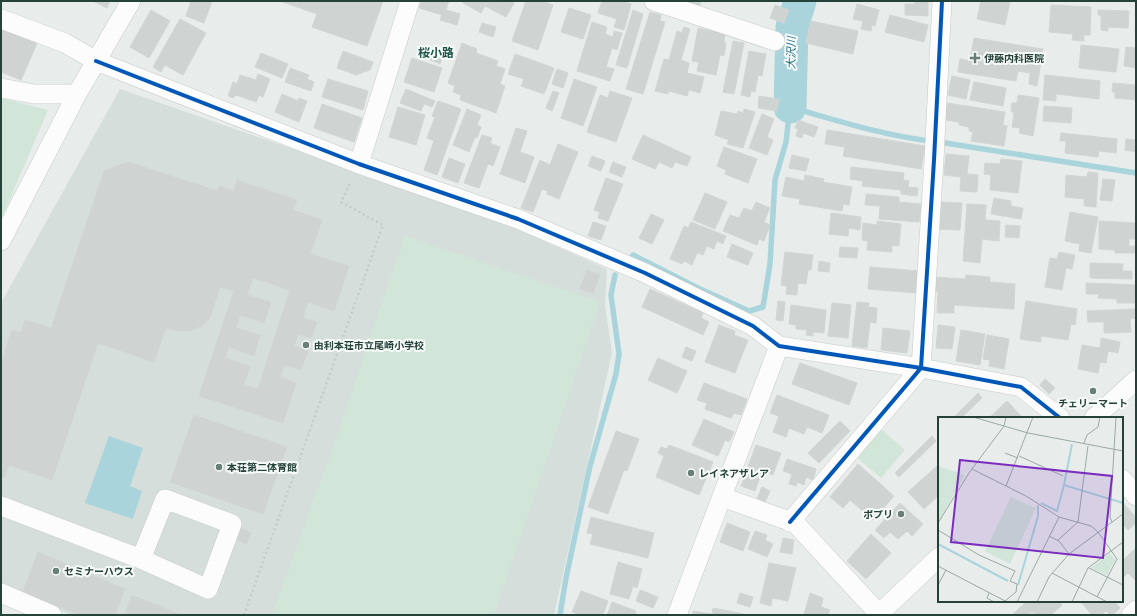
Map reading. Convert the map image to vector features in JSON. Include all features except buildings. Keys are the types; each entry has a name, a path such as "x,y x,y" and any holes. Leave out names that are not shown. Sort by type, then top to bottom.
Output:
{"street":[{"path":"1,241 77,94 131,1"},
{"path":"360,164 410,1"},
{"path":"654,1 775,41"},
{"path":"790,522 921,368 942,1"},
{"path":"1,19 65,43 96,61 360,164 518,219 638,270 753,326 779,346 921,368 1022,387 1059,417"},
{"path":"1,88 34,94 77,94"},
{"path":"677,615 779,346"},
{"path":"1095,417 1136,380"},
{"path":"1123,480 1136,496"},
{"path":"722,498 795,523 878,614 938,557"},
{"path":"1,506 141,559 208,589 232,524 165,499 141,559"},
{"path":"1,593 52,615"},
{"path":"1130,615 1136,610"}],"path":[{"path":"244,615 383,225 341,202 360,164"}],"shaded area":[{"name":"由利本荘市立尾崎小学校","path":"120,89 494,219 607,269 605,305 612,353 554,615 71,615 1,583 1,303"}],"green space":[{"path":"1,98 48,110 1,220"},
{"path":"405,236 600,302 494,615 272,615 330,456"},
{"path":"880,428 905,450 881,478 855,456"}],"water":[{"path":"109,436 143,448 130,486 142,491 133,519 85,503"}],"waterway":[{"name":"大沢川","path":"790,107 792,27 800,1"},
{"name":"大沢川","path":"633,255 700,289 749,311 763,307 770,264 775,180 786,142 790,107 864,128 901,136 1136,173"},
{"path":"560,615 566,578 590,466 616,374 619,354 611,295 615,275"}],"cycle path":[{"path":"790,522 921,368 942,1"},
{"path":"96,61 359,164 518,219 645,273 753,326 779,346 921,368 1021,387 1059,417"}],"place":[{"name":"伊藤内科医院","path":"975,58"},
{"name":"由利本荘市立尾崎小学校","path":"306,345"},
{"name":"チェリーマート","path":"1093,391"},
{"name":"本荘第二体育館","path":"219,467"},
{"name":"レイネアザレア","path":"691,473"},
{"name":"ポプリ","path":"901,514"},
{"name":"セミナーハウス","path":"56,571"}],"district":[{"name":"桜小路","path":"436,52"}]}
